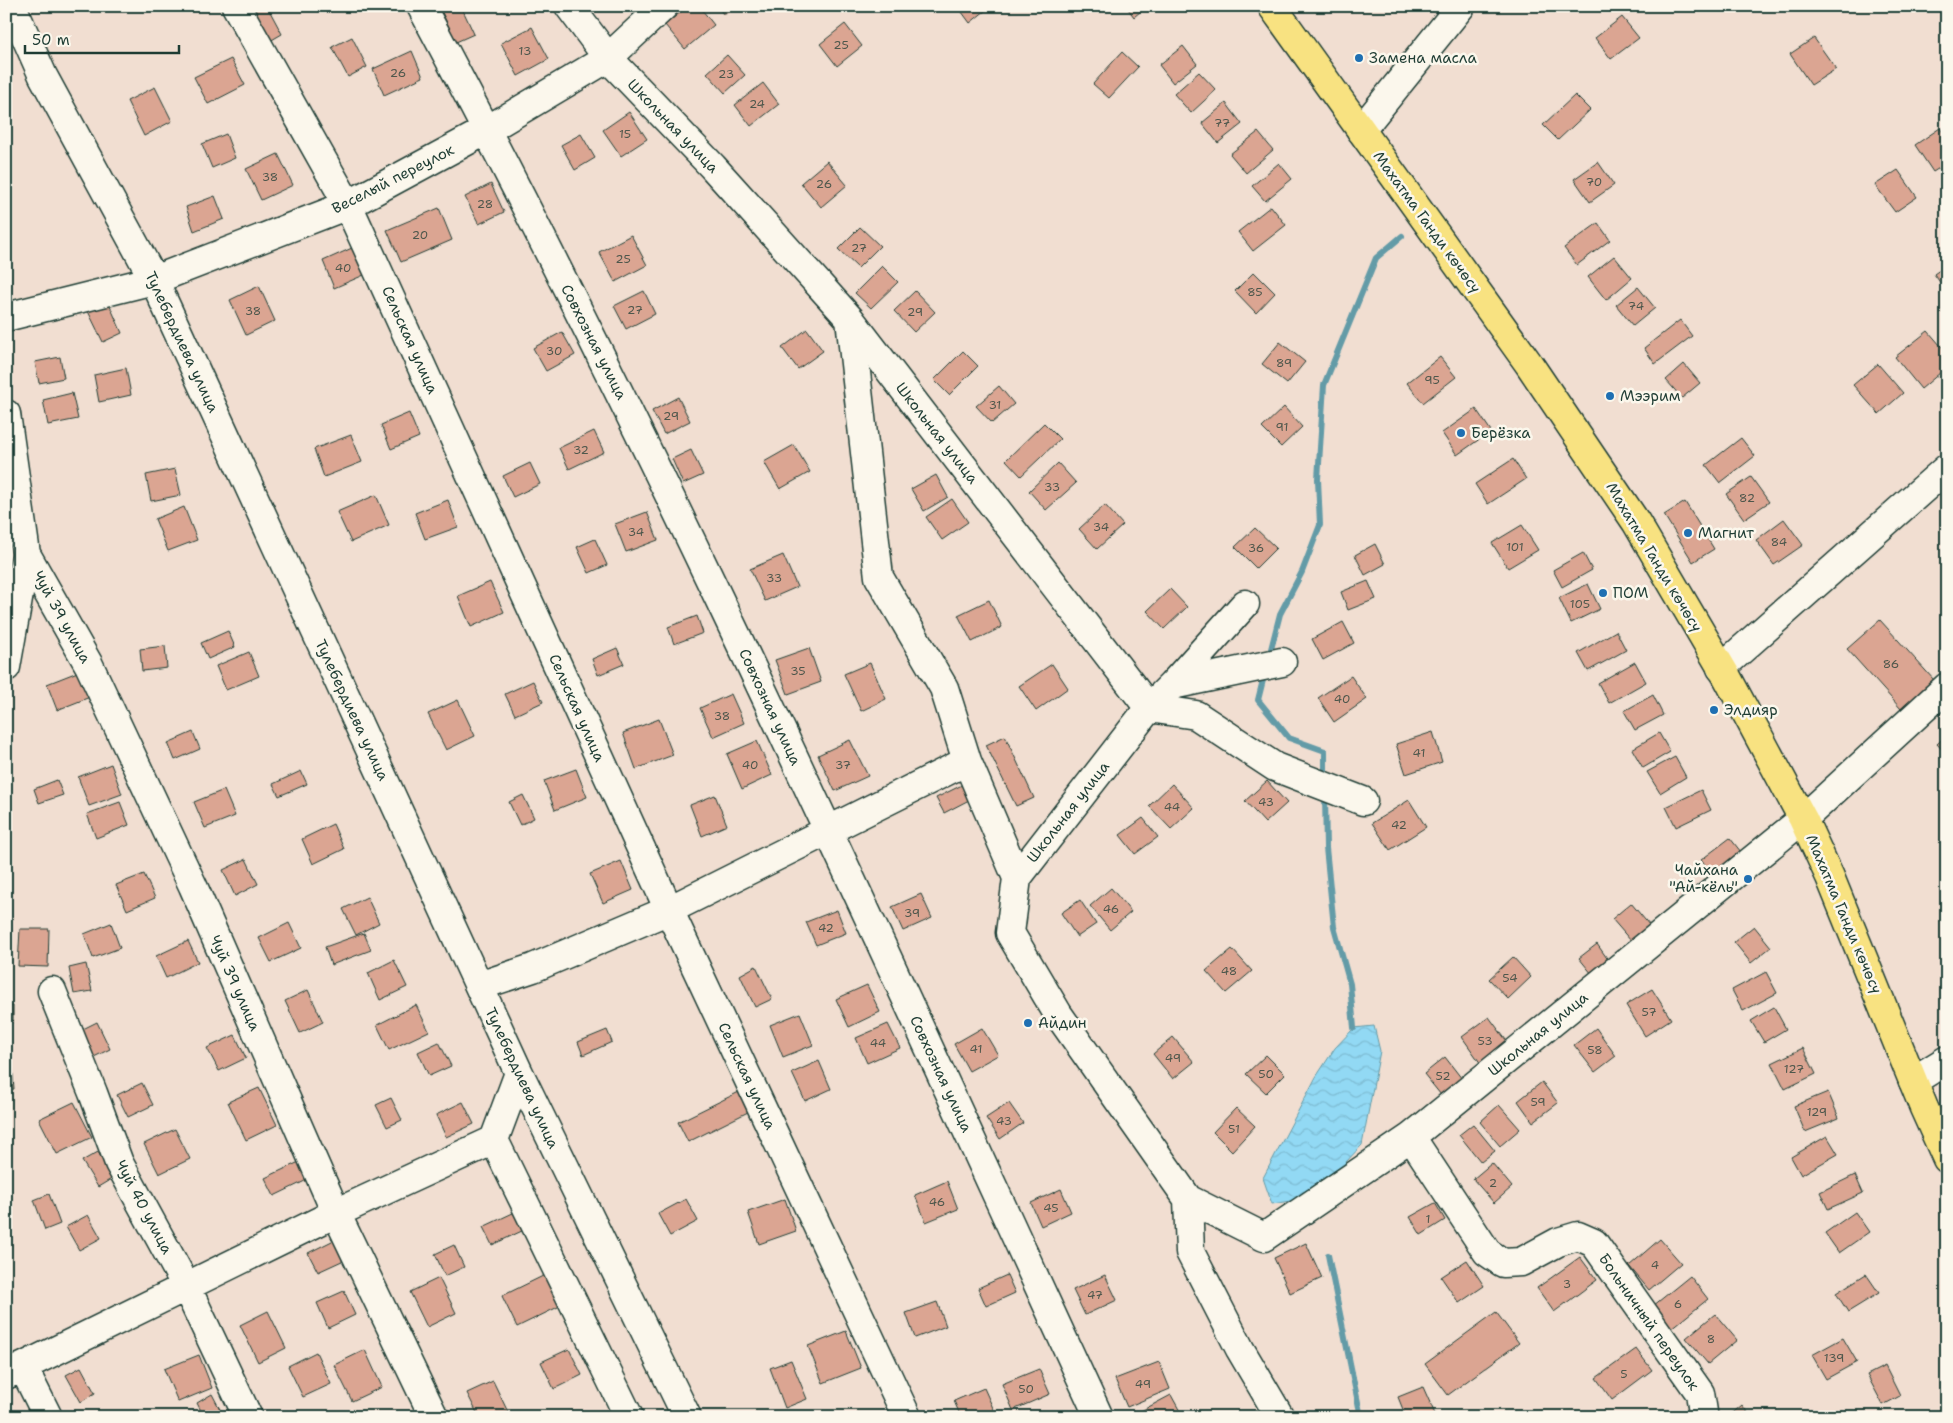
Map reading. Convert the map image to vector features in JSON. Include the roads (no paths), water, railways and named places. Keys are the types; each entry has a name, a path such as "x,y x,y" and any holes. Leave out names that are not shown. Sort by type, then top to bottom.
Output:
{"main road":[{"name":"Махатма Ганди көчөсү","path":"1272,6 1528,364 1636,522 1721,668 1803,819 1830,877 1913,1081 1947,1159"}],"street":[{"name":"Тулебердиева улица","path":"12,6 44,76 154,280 519,1073 687,1417"},
{"name":"Сельская улица","path":"236,6 348,204 669,910 907,1417"},
{"name":"Совхозная улица","path":"421,6 487,130 651,456 828,830 1099,1417"},
{"name":"Школьная улица","path":"570,6 608,58 713,167 850,319 1149,708 1017,878"},
{"name":"Веселый переулок","path":"6,317 154,280 348,204 487,130 608,58 664,6"},
{"path":"1361,130 1461,6"},
{"path":"850,319 879,578 944,688 967,761 1017,878 1010,933 1058,1014 1188,1199 1190,1252 1240,1349 1280,1417"},
{"path":"6,414 26,554 6,667"},
{"path":"1721,668 1947,468"},
{"name":"Чуй 39 улица","path":"26,554 89,665 193,886 336,1213 434,1417"},
{"path":"1149,708 1245,604"},
{"path":"1172,685 1282,662"},
{"name":"Школьная улица","path":"1188,1199 1264,1237 1411,1137 1803,819 1947,687"},
{"path":"1149,708 1196,715 1275,767 1363,800"},
{"path":"479,986 533,968 669,910 967,761"},
{"name":"Чуй 40 улица","path":"52,991 119,1163 186,1286 248,1417"},
{"path":"1913,1081 1947,1060"},
{"path":"48,1417 15,1371 336,1213 494,1140 519,1073"},
{"name":"Больничный переулок","path":"1411,1137 1488,1252 1503,1263 1521,1262 1558,1242 1578,1236 1594,1243 1700,1393 1703,1412 1700,1417"},
{"path":"494,1140 629,1417"}],"water":[{"path":"1374,1026 1380,1051 1362,1145 1344,1164 1291,1201 1272,1204 1263,1178 1316,1077 1335,1048 1354,1028"}],"waterway":[{"path":"1269,657 1280,614 1302,572 1320,525 1318,479 1324,385 1376,258 1402,236"},
{"path":"1265,672 1258,700 1289,738 1325,751 1325,780"},
{"path":"1325,795 1326,848 1334,927 1350,984 1354,1028"},
{"path":"1328,1255 1361,1417"}],"place":[{"name":"Замена масла","path":"1359,58"},
{"name":"Мээрим","path":"1610,396"},
{"name":"Берёзка","path":"1461,433"},
{"name":"Магнит","path":"1688,533"},
{"name":"ПОМ","path":"1603,593"},
{"name":"Элдияр","path":"1714,710"},
{"name":"Чайхана \"Ай-кёль\"","path":"1748,879"},
{"name":"Айдин","path":"1028,1023"}]}
